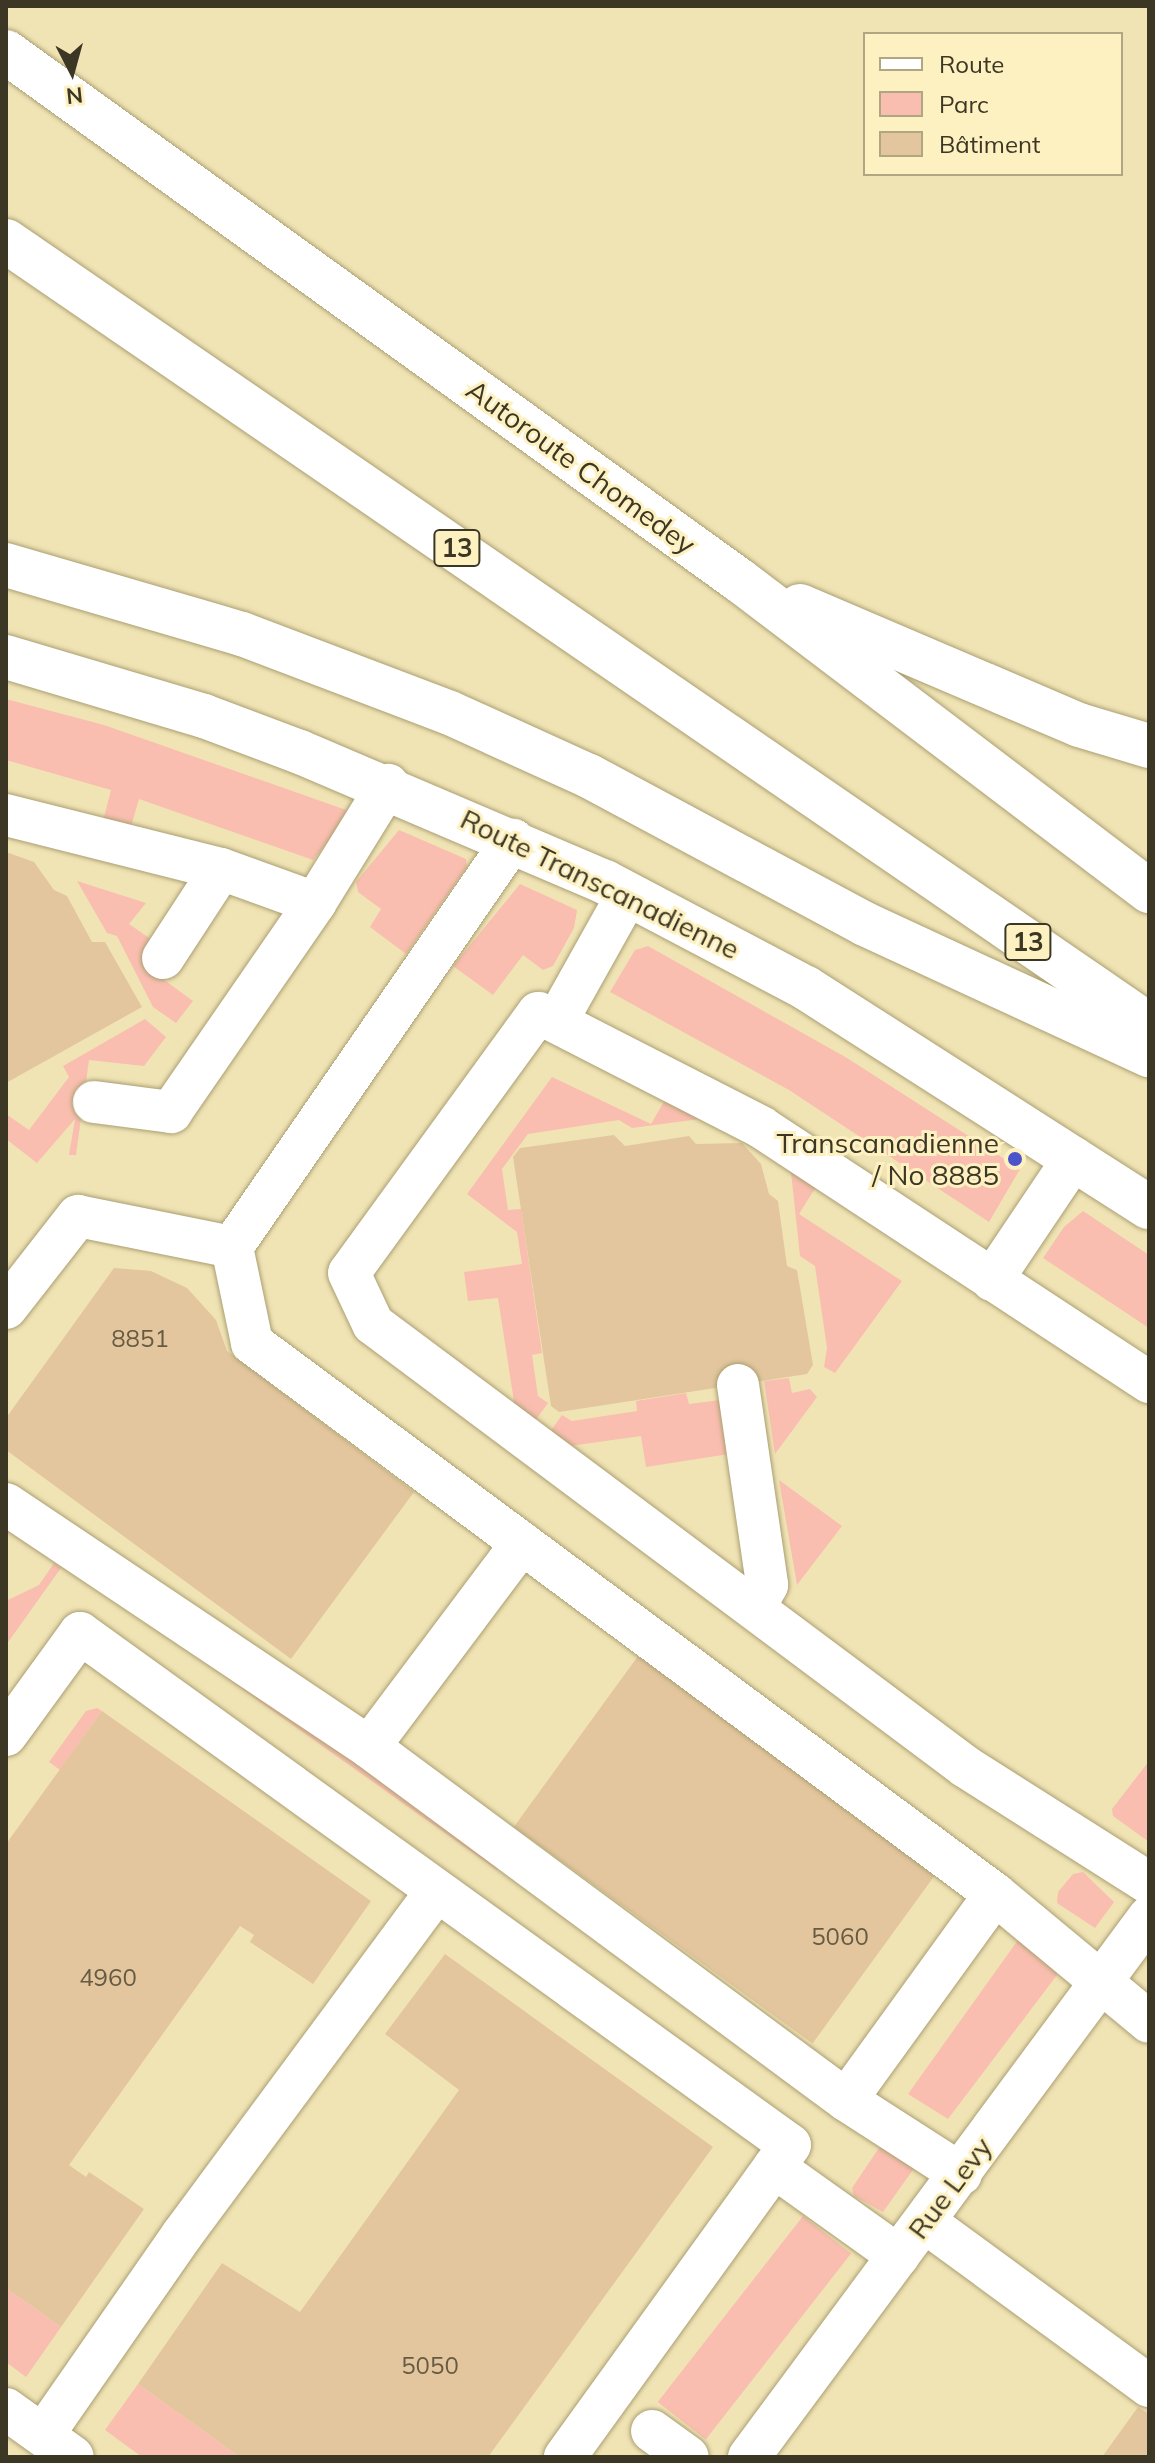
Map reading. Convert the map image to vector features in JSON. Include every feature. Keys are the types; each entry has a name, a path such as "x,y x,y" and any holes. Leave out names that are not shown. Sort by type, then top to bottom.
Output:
{"main road":[{"name":"Autoroute Chomedey","path":"6,52 739,580 1149,891"},
{"name":"13","path":"6,241 1149,1025"},
{"path":"6,565 242,634 450,713 589,776 865,924 1149,1055"},
{"path":"739,580 1066,720 1149,746"},
{"name":"Route Transcanadienne","path":"6,657 204,716 388,785 513,839 628,894 806,988 1149,1207"}],"street":[{"path":"94,1102 171,1112 315,903 388,785"},
{"path":"6,815 221,869 315,903"},
{"path":"513,839 232,1247 252,1343 995,1894 1149,2022"},
{"path":"163,958 221,869"},
{"path":"558,1019 628,894"},
{"path":"1149,1382 761,1127 558,1019 538,1013 349,1273 373,1324 966,1767 1149,1883"},
{"path":"992,1280 1074,1158"},
{"path":"6,1308 78,1216 232,1247"},
{"path":"738,1385 767,1585 755,1607"},
{"path":"6,1504 369,1747 846,2100 961,2174"},
{"path":"369,1747 522,1543"},
{"path":"6,1735 80,1633 435,1893 790,2145 565,2457"},
{"path":"6,2409 58,2446 182,2235 435,1893"},
{"path":"846,2100 995,1894"},
{"name":"Rue Levy","path":"749,2457 1149,1917"},
{"path":"774,2167 899,2256"},
{"path":"925,2222 1149,2386"},
{"path":"652,2431 688,2457"}],"green space":[{"path":"6,699 104,725 352,812 313,860 139,799 130,830 103,821 111,790 6,760"},
{"path":"399,830 466,859 467,867 406,954 370,927 381,909 358,892 356,882"},
{"path":"77,881 146,903 129,924 155,942 148,951 163,979 193,1001 176,1023 153,1007 117,936 107,933"},
{"path":"520,884 577,910 574,928 553,966 543,970 523,955 493,995 453,966"},
{"path":"648,946 847,1058 1020,1169 989,1222 789,1090 610,992 635,950"},
{"path":"145,1019 166,1037 144,1066 89,1060 76,1155 69,1155 75,1119 37,1163 6,1139 6,1114 29,1130 69,1077 63,1066"},
{"path":"552,1077 651,1124 666,1098 700,1119 632,1128 619,1120 528,1134 502,1169 508,1210 521,1209 542,1353 532,1355 538,1396 548,1403 535,1421 515,1408 498,1298 468,1301 464,1272 522,1264 517,1232 467,1194"},
{"path":"791,1172 816,1187 799,1214 902,1281 835,1373 824,1367 827,1348 815,1266 800,1256"},
{"path":"1083,1211 1149,1255 1149,1328 1043,1258 1064,1227"},
{"path":"789,1378 792,1393 810,1389 817,1397 775,1454 764,1381"},
{"path":"686,1393 689,1404 721,1400 729,1454 646,1467 641,1436 570,1446 550,1432 562,1415 572,1421 637,1411 636,1401"},
{"path":"779,1480 842,1526 797,1585"},
{"path":"54,1563 61,1568 6,1645 6,1601 39,1585"},
{"path":"154,1616 501,1864 497,1870 145,1620"},
{"path":"97,1708 102,1711 60,1770 49,1762 86,1711"},
{"path":"1149,1761 1149,1842 1113,1816 1112,1809"},
{"path":"1083,1872 1114,1902 1095,1928 1057,1903 1058,1892 1073,1874"},
{"path":"1018,1940 1053,1965 1057,1975 948,2119 908,2094"},
{"path":"883,2142 915,2167 883,2212 854,2196 852,2188"},
{"path":"803,2216 851,2254 706,2440 658,2402"},
{"path":"6,2288 61,2327 26,2377 6,2362"},
{"path":"138,2384 240,2457 142,2457 105,2430"}],"building":[{"path":"6,852 34,862 54,890 67,896 92,942 105,942 142,1007 6,1083"},
{"path":"614,1135 625,1146 689,1136 696,1144 742,1143 761,1164 769,1194 778,1201 787,1266 797,1270 813,1365 807,1374 559,1412 551,1406 513,1157 520,1148"},
{"path":"114,1268 151,1271 187,1288 216,1320 227,1351 414,1492 291,1659 6,1450 6,1418"},
{"path":"638,1656 937,1873 813,2044 514,1827"},
{"path":"102,1711 371,1901 313,1984 250,1942 254,1935 240,1926 69,2165 86,2177 89,2172 144,2209 61,2327 6,2288 6,1844"},
{"path":"445,1954 713,2147 488,2457 240,2457 138,2384 222,2263 300,2312 459,2090 385,2034"},
{"path":"1138,2407 1149,2414 1149,2457 1102,2457"}],"place":[{"name":"Transcanadienne / No 8885","path":"1015,1159"}]}
